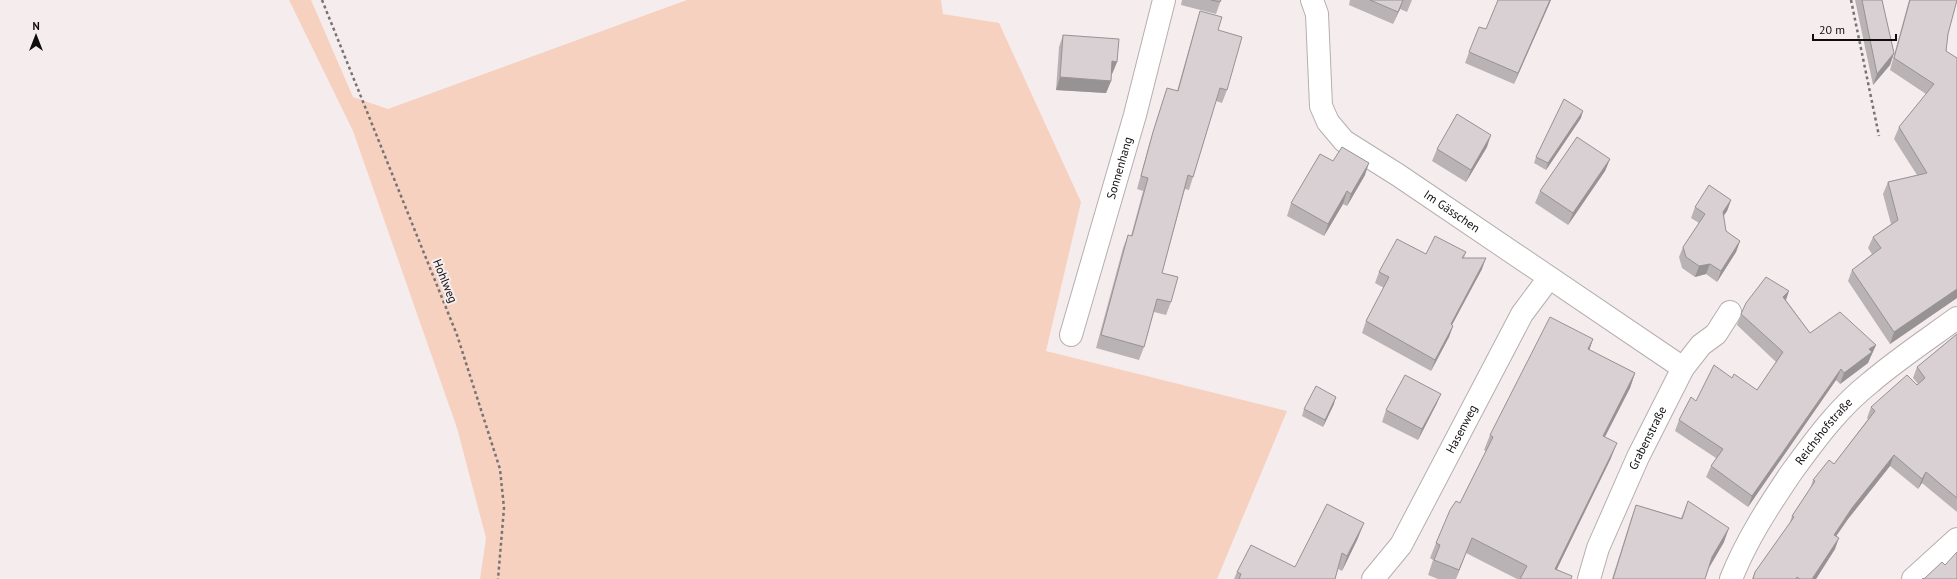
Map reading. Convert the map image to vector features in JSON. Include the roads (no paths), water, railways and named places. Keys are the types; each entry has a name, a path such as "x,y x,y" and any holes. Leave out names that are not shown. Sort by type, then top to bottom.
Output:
{"street":[{"name":"Sonnenhang","path":"1071,335 1134,114 1164,0"},
{"name":"Im Gässchen","path":"1312,0 1317,14 1321,106 1328,122 1344,141 1398,175 1683,368"},
{"name":"Hasenweg","path":"1373,579 1401,545 1522,314 1549,278"},
{"name":"Grabenstraße","path":"1589,579 1598,548 1638,456 1683,368 1702,345 1716,334 1730,312"},
{"name":"Reichshofstraße","path":"1731,579 1741,555 1766,511 1814,441 1842,408 1870,382 1957,318"},
{"path":"1913,579 1957,539"}]}
